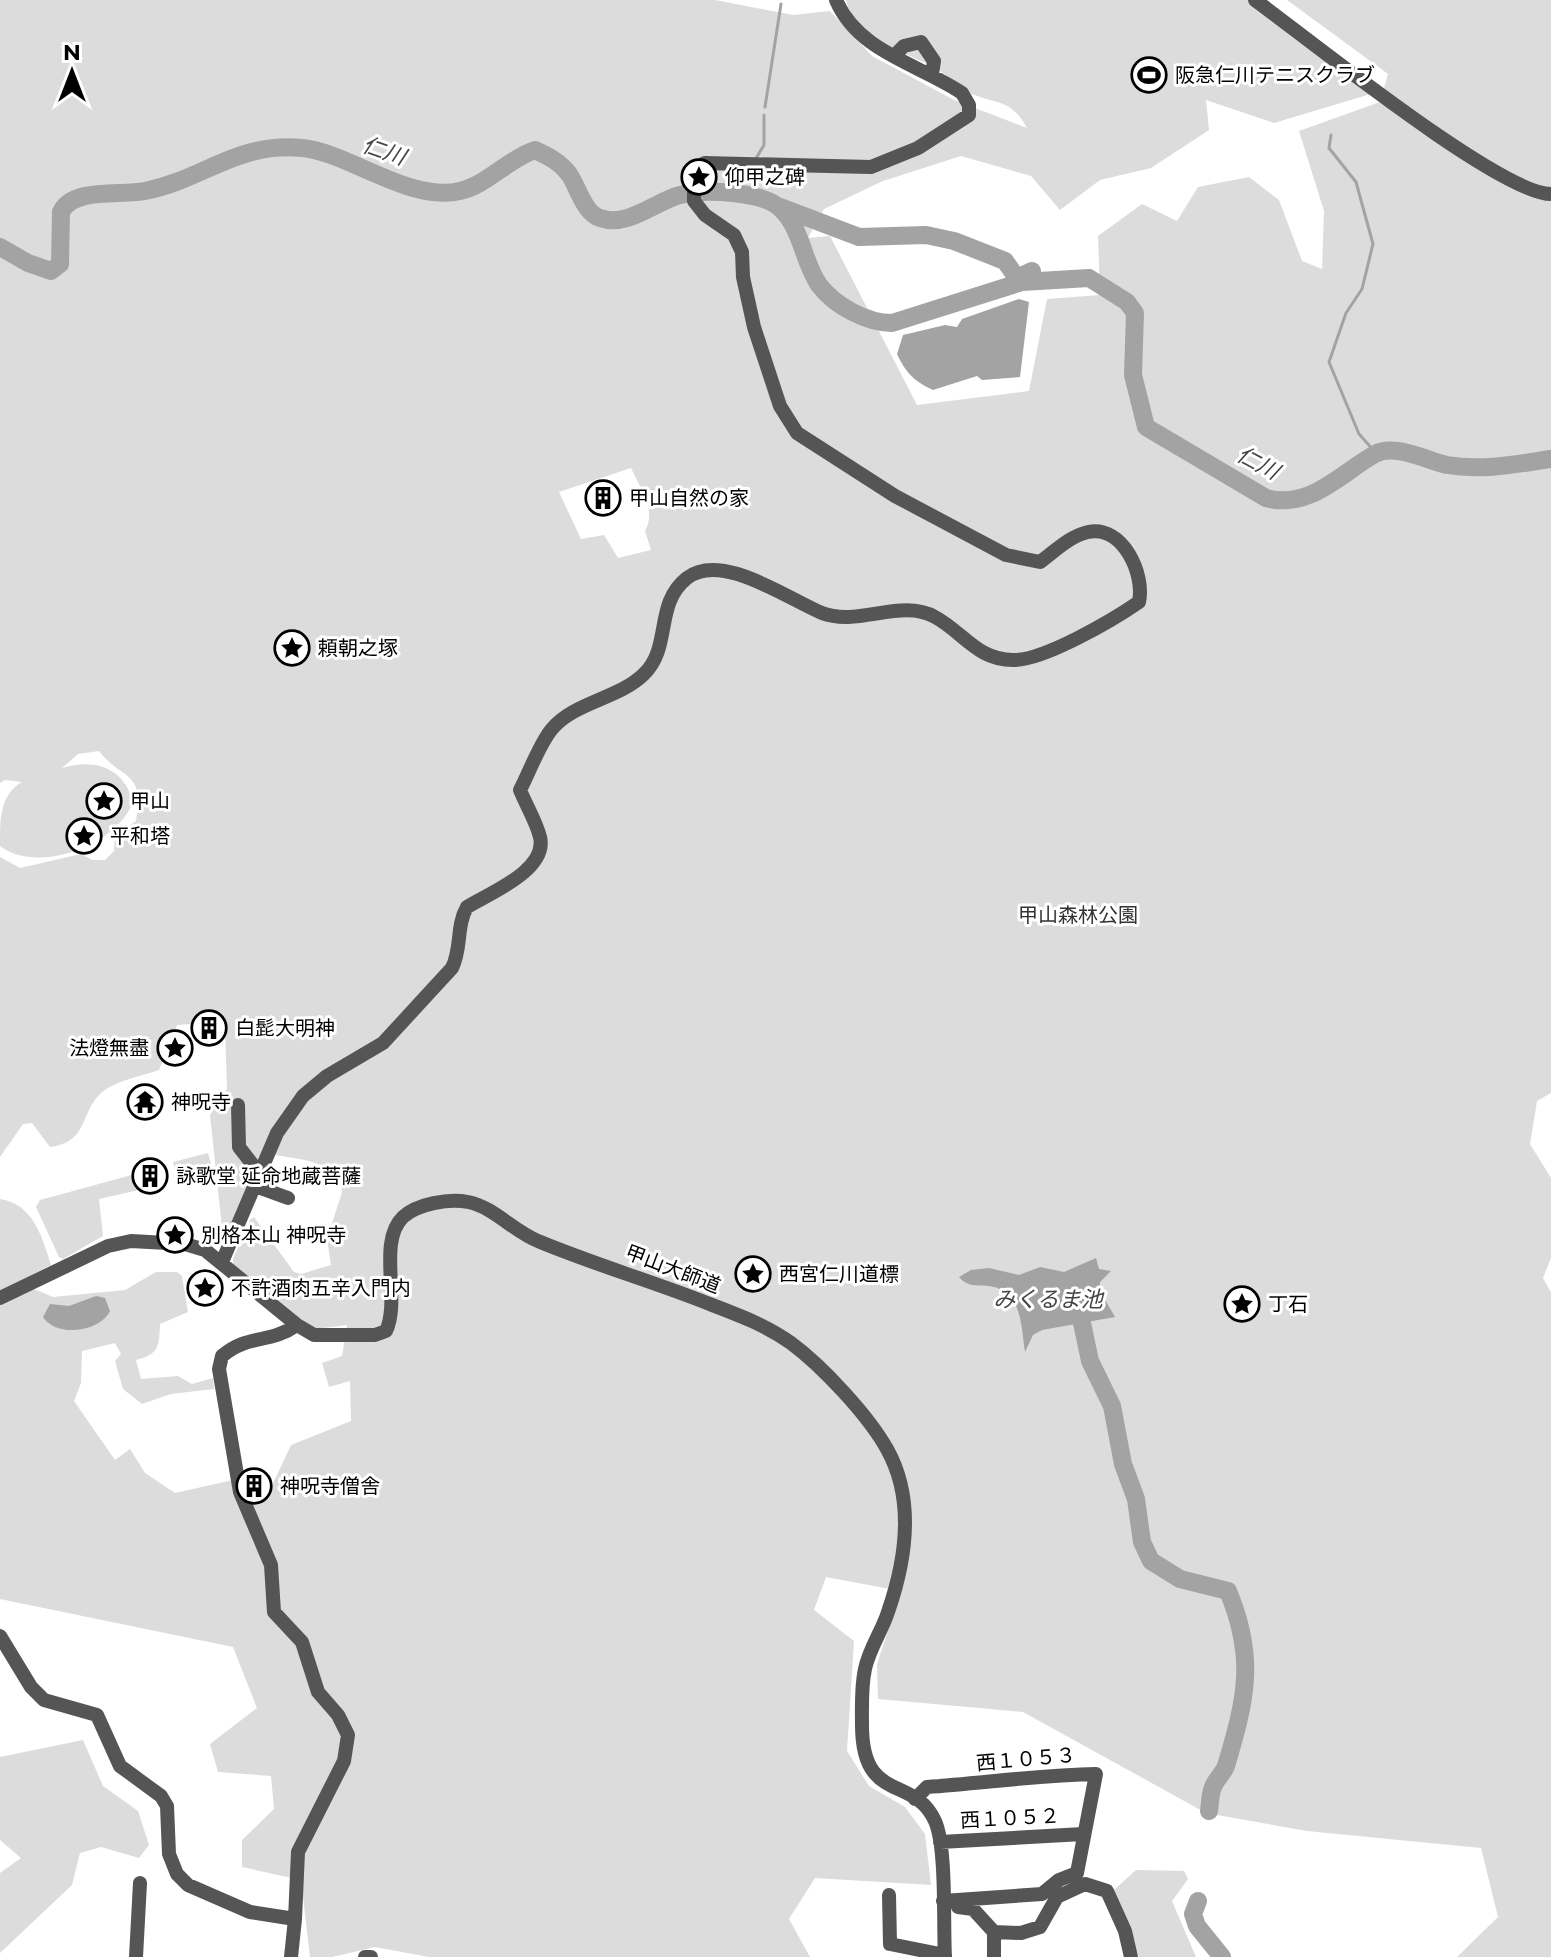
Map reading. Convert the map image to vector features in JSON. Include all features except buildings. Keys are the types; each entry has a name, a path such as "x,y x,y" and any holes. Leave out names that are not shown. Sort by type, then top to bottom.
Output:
{"street":[{"path":"222,1262 277,1133 303,1096 383,1043 452,968 459,953 463,915 467,907 531,866 540,853 540,838 520,790 550,731 562,719 641,677 654,663 661,647 664,613 673,594 687,577 705,569 722,570 764,584 824,614 845,618 916,610 936,617 981,653 1013,660 1069,641 1139,602 1142,587 1138,569 1129,553 1105,534 1090,531 1069,539 1040,562 1006,555 895,496 797,433 780,406 754,327 743,277 742,252 734,235 705,215 694,201 694,169 705,163 856,169 898,158 969,115 969,105 962,93 932,74 873,46 841,11 836,0"},
{"path":"1255,0 1449,142 1526,189 1551,194"},
{"path":"894,56 904,46 921,42 934,61 932,74"},
{"path":"238,1105 239,1147 257,1180 288,1198"},
{"name":"甲山大師道","path":"0,1298 108,1246 131,1241 185,1244 205,1250 297,1325 314,1335 375,1335 386,1331 392,1319 391,1249 395,1228 419,1207 468,1202 535,1240 753,1320 791,1344 875,1432 887,1448 901,1485 905,1537 888,1612 864,1670 862,1737 865,1756 873,1773 885,1784 915,1799 934,1819 940,1842 945,1956"},
{"path":"291,1957 298,1852 307,1828 344,1761 348,1735 338,1715 318,1692 302,1642 274,1612 271,1565 240,1492 219,1369 222,1356 243,1341 280,1337 297,1325"},
{"path":"0,1636 31,1687 44,1700 97,1715 120,1766 161,1796 169,1816 171,1865 188,1885 250,1912 295,1919"},
{"name":"西１０５３","path":"915,1799 927,1787 1015,1781 1044,1775 1096,1774 1077,1873 1059,1880 1042,1894 943,1906"},
{"name":"西１０５２","path":"940,1842 1083,1834"},
{"path":"136,1957 140,1883"},
{"path":"994,1932 1021,1933 1040,1927 1057,1897 1085,1884 1107,1891 1125,1931 1131,1957"},
{"path":"889,1895 890,1944 945,1956"},
{"path":"943,1906 973,1909 994,1932 994,1957"}],"green space":[{"name":"甲山森林公園","path":"0,0 715,0 793,15 830,11 872,56 954,100 1027,128 1010,107 968,92 937,69 871,34 851,13 846,0 1249,0 1374,93 1274,123 1206,100 1209,130 1151,168 1100,180 1060,210 1031,176 961,156 883,181 824,209 808,238 830,236 917,405 1029,391 1047,299 1100,295 1098,236 1142,204 1177,221 1198,187 1249,177 1279,200 1302,261 1322,269 1324,211 1299,131 1380,102 1388,74 1287,0 1551,0 1551,1093 1537,1101 1530,1144 1551,1178 1551,1258 1543,1278 1551,1292 1551,1957 1457,1957 1498,1917 1481,1848 1307,1831 1206,1813 1023,1712 878,1699 877,1664 901,1591 826,1577 814,1610 854,1641 847,1751 869,1786 905,1807 925,1834 931,1885 815,1878 789,1919 810,1957 429,1957 375,1947 332,1957 310,1957 301,1880 242,1867 242,1840 274,1809 271,1776 218,1772 210,1744 257,1708 233,1647 0,1599 0,1304 34,1289 53,1297 125,1290 156,1272 177,1272 182,1276 188,1312 160,1324 156,1348 149,1355 136,1360 141,1379 178,1376 192,1384 213,1378 214,1389 171,1394 142,1404 123,1389 115,1361 121,1354 115,1343 82,1351 81,1383 74,1401 115,1460 130,1449 145,1473 175,1493 233,1480 238,1502 270,1490 291,1445 351,1421 350,1381 329,1387 322,1363 342,1356 347,1325 315,1329 305,1324 233,1266 233,1259 254,1217 294,1272 301,1274 331,1265 327,1239 342,1192 339,1181 324,1167 314,1162 269,1154 223,1237 210,1115 227,1089 225,1027 215,1022 177,1025 159,1070 105,1090 97,1097 79,1132 72,1139 50,1147 32,1123 23,1124 0,1157 0,857 20,868 81,854 92,860 105,860 114,851 115,835 136,821 138,804 137,792 130,778 99,751 78,754 62,768 85,764 106,768 123,781 133,802 111,831 94,842 75,851 35,857 16,854 0,846 5,801 22,782 5,780 0,783","holes":["631,468 648,507 645,531 651,550 618,558 604,535 581,539 559,492"]},
{"path":"208,1153 213,1171 178,1181 173,1162"},
{"path":"139,1173 145,1184 143,1189 99,1199 103,1236 63,1259 59,1257 36,1207 40,1200"},
{"path":"0,1199 21,1207 28,1214 40,1233 51,1265 0,1291"},
{"path":"83,1740 103,1786 138,1811 149,1845 139,1858 101,1847 80,1853 72,1885 0,1953 0,1873 21,1858 0,1840 0,1757"},
{"path":"1136,1870 1184,1871 1188,1879 1172,1901 1196,1957 1139,1957 1114,1890"}],"water":[{"path":"1019,299 1029,302 1020,377 982,380 977,376 933,390 911,376 897,354 903,335 945,325 957,327 962,319"},
{"name":"みくるま池","path":"1096,1258 1099,1269 1111,1271 1100,1282 1100,1291 1115,1317 1042,1330 1033,1335 1025,1352 1018,1310 1008,1294 988,1286 969,1284 959,1277 971,1270 989,1268 1019,1275 1040,1267 1064,1272"},
{"path":"96,1296 105,1298 110,1311 105,1318 88,1328 58,1328 43,1317 50,1304 69,1306"}],"waterway":[{"path":"765,107 781,4"},
{"path":"755,160 764,145 764,115"},
{"path":"1331,135 1329,148 1356,182 1373,244 1362,289 1346,313 1329,362 1359,434 1376,453"},
{"name":"仁川","path":"0,247 28,263 51,271 60,264 61,212 67,204 98,194 145,191 258,150 302,148 320,151 400,184 440,193 470,188 535,150 565,170 590,211 600,218 631,217 671,198 690,193 733,193 772,203 794,226 819,285 843,306 872,320 892,323 1022,282 1089,278 1127,302 1135,313 1133,375 1146,427 1266,498 1297,499 1311,494 1383,451 1402,452 1447,465 1473,467 1551,459"},
{"path":"755,171 758,198"},
{"name":"仁川","path":"780,207 859,237 926,235 954,241 1005,261 1017,278 1032,271"},
{"path":"1082,1323 1090,1361 1112,1406 1123,1464 1136,1499 1142,1542 1151,1561 1180,1579 1228,1591 1237,1615 1245,1658 1243,1699 1226,1766 1213,1787 1209,1811"},
{"path":"1198,1901 1193,1914 1197,1926 1222,1957"}],"place":[{"name":"阪急仁川テニスクラブ","path":"1149,75"},
{"name":"仰甲之碑","path":"699,177"},
{"name":"甲山自然の家","path":"603,498"},
{"name":"頼朝之塚","path":"292,648"},
{"name":"甲山","path":"104,801"},
{"name":"平和塔","path":"84,836"},
{"name":"白髭大明神","path":"209,1028"},
{"name":"法燈無盡","path":"175,1048"},
{"name":"神呪寺","path":"145,1102"},
{"name":"詠歌堂 延命地蔵菩薩","path":"150,1176"},
{"name":"別格本山 神呪寺","path":"175,1235"},
{"name":"西宮仁川道標","path":"753,1274"},
{"name":"不許酒肉五辛入門内","path":"205,1288"},
{"name":"丁石","path":"1242,1304"},
{"name":"神呪寺僧舎","path":"254,1486"}]}
